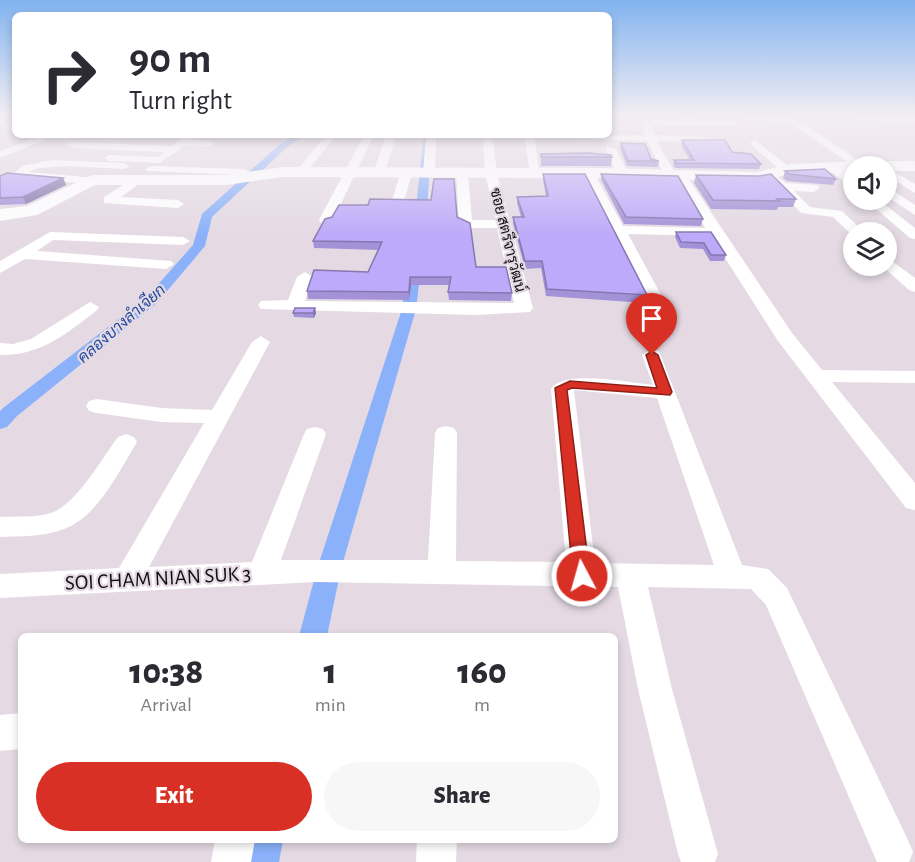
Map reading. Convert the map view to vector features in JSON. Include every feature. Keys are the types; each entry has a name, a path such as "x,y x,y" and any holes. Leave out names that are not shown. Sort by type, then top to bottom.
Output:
{"street":[{"path":"43,156 160,160"},
{"path":"139,159 144,156"},
{"path":"165,156 108,200 178,204"},
{"path":"301,172 314,156"},
{"path":"326,220 358,156"},
{"path":"379,173 384,156"},
{"path":"398,201 421,173 425,156"},
{"name":"ซอย สตรีจารุวัฒน์","path":"295,306 520,310 524,305 504,224 482,170 485,156"},
{"path":"533,156 536,174"},
{"path":"614,156 622,173"},
{"path":"663,156 785,337 915,501"},
{"path":"771,156 787,170"},
{"path":"124,166 41,163 20,172 18,176 92,180 142,176 301,172 462,174 482,170 536,174 771,175 787,170 837,165"},
{"path":"897,166 915,166"},
{"path":"589,173 663,315"},
{"path":"462,174 466,224 504,224"},
{"path":"771,175 806,210 837,214 846,222"},
{"path":"897,177 915,189"},
{"path":"0,216 31,211 92,180"},
{"path":"784,187 814,188"},
{"path":"897,198 915,211"},
{"path":"884,210 915,235"},
{"path":"618,230 718,237"},
{"path":"0,268 45,238 55,235 183,241"},
{"path":"21,254 166,264"},
{"path":"897,271 915,287"},
{"path":"267,305 295,306 305,277"},
{"path":"0,349 21,351 33,347 90,306"},
{"path":"128,579 261,342"},
{"path":"652,355 732,575"},
{"path":"816,376 915,377"},
{"path":"582,576 561,388 570,384 665,392"},
{"path":"96,406 160,415 219,417"},
{"path":"442,573 446,433"},
{"path":"262,572 315,434"},
{"path":"0,527 48,524 58,522 70,514 126,442"},
{"name":"SOI CHAM NIAN SUK 3","path":"0,586 326,570 631,577 732,575 758,578 777,597 893,852"},
{"path":"631,577 655,689 698,854"},
{"path":"0,733 18,731"},
{"path":"231,862 234,843"},
{"path":"436,862 437,843"}],"building":[{"path":"612,156 612,157 541,157"},
{"path":"626,156 650,156 651,159 659,161 628,161"},
{"path":"692,156 753,156 761,164 676,163 674,160 694,160"},
{"path":"825,169 836,179 789,174 785,171"},
{"path":"7,173 63,178 23,197 0,198 0,176"},
{"path":"543,174 585,174 647,295 547,289 542,261 525,261 513,217 524,217 517,197 548,196"},
{"path":"601,174 678,176 703,219 626,217"},
{"path":"771,174 796,199 777,199 780,201 713,200 696,175 759,176"},
{"path":"434,179 454,179 457,217 470,223 476,267 506,267 512,293 448,292 451,277 410,277 409,292 307,291 314,270 368,272 382,242 313,241 325,219 332,217 339,205 368,205 370,199 431,200"},
{"path":"676,232 711,232 726,255 711,255 704,243 681,242"},
{"path":"295,308 315,308 313,313 293,313"}],"waterway":[{"name":"คลองบางลำเจียก","path":"0,423 10,412 152,300 199,246 206,216 272,156"},
{"path":"420,225 426,156"},
{"path":"314,633 329,569 409,309 415,260"},
{"path":"261,862 265,843"}],"route":[{"path":"582,576 561,388 570,384 665,392 652,355"}]}
